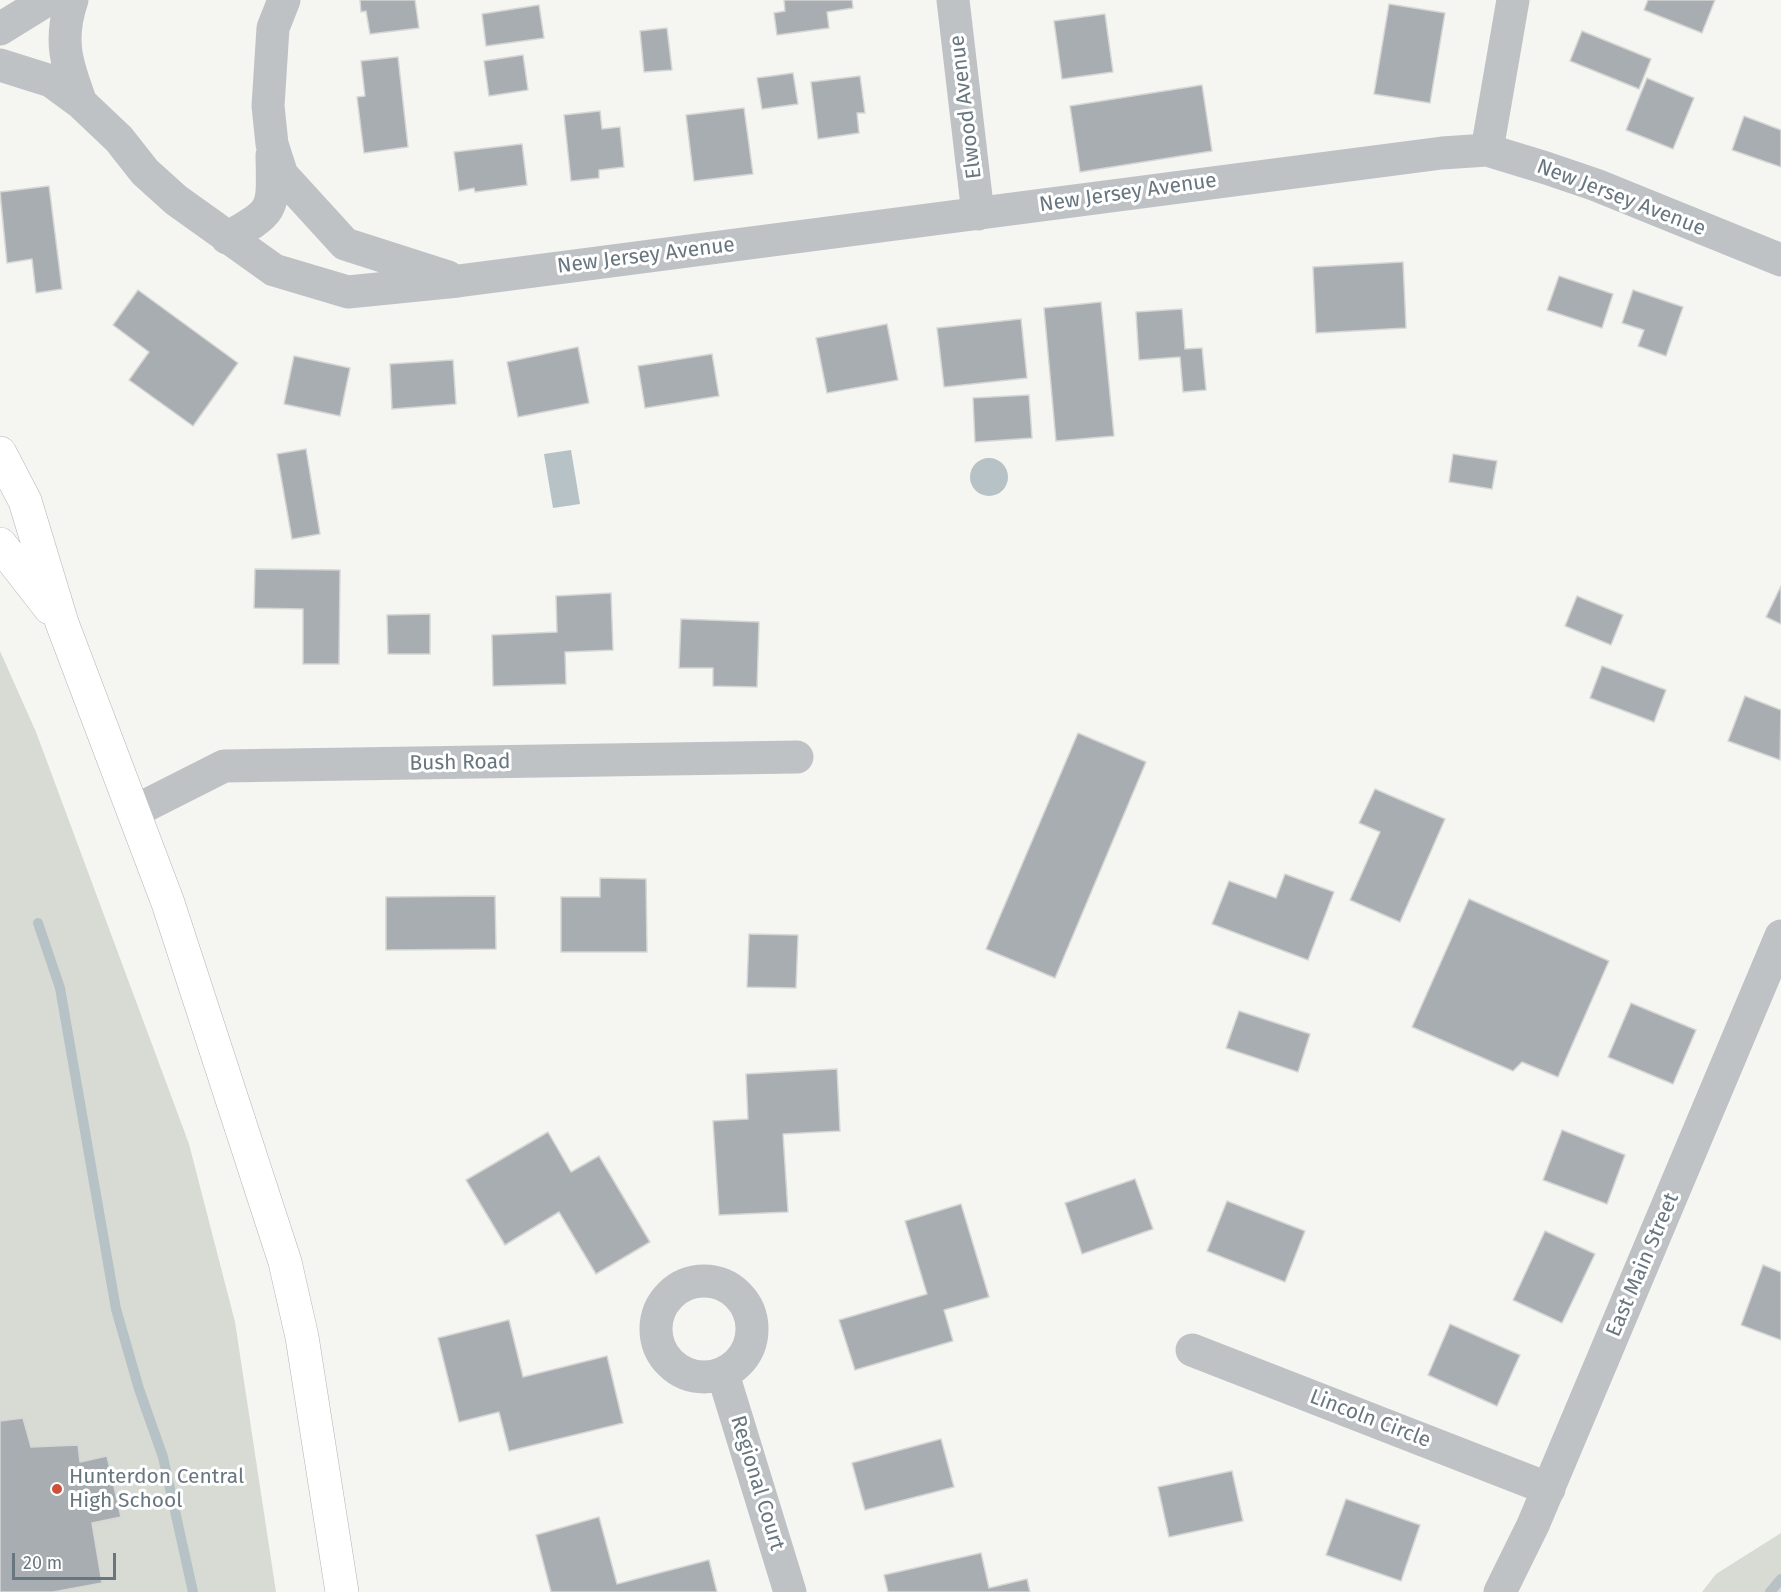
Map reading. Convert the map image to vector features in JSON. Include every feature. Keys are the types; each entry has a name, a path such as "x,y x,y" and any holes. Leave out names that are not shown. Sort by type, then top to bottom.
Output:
{"highway":[{"path":"0,453 25,501 62,623 135,811 196,987 285,1262 302,1337 342,1592"},
{"path":"0,543 62,623"}],"street":[{"path":"0,29 47,0"},
{"name":"New Jersey Avenue","path":"72,0 65,20 64,56 81,103"},
{"name":"Elwood Avenue","path":"953,0 978,214"},
{"path":"1487,150 1514,0"},
{"name":"New Jersey Avenue","path":"227,238 262,218 273,198 272,144 268,106 277,9"},
{"name":"New Jersey Avenue","path":"0,65 51,81 81,103 118,139 145,172 176,200 274,270 348,292 458,281 1442,153 1487,150 1596,185 1781,260"},
{"name":"New Jersey Avenue","path":"272,144 282,175 345,244 458,281"},
{"name":"Bush Road","path":"135,811 224,766 797,758"},
{"name":"East Main Street","path":"1500,1592 1549,1489 1781,936"},
{"name":"Lincoln Circle","path":"1192,1350 1549,1489"},
{"name":"Regional Court","path":"723,1374 790,1592"}],"shaded area":[{"path":"571,450 580,504 553,508 544,454"},
{"path":"989,458 1002,464 1008,477 1002,490 989,496 976,490 970,477 976,464"},
{"path":"0,651 36,732 189,1144 235,1322 276,1592 0,1592"},
{"path":"1781,1533 1781,1592 1702,1592 1716,1574"}],"building":[{"path":"360,0 415,0 419,28 370,34 366,11 361,12"},
{"path":"784,0 852,0 853,8 827,12 829,28 777,35 774,13 785,11"},
{"path":"1648,0 1715,0 1702,33 1644,10"},
{"path":"1389,4 1445,13 1430,103 1374,94"},
{"path":"539,5 544,38 486,46 482,14"},
{"path":"1105,14 1113,72 1062,79 1054,21"},
{"path":"667,28 672,70 644,72 640,31"},
{"path":"1582,31 1651,59 1639,89 1570,61"},
{"path":"523,55 528,90 489,96 484,61"},
{"path":"398,57 408,147 364,153 357,97 365,96 361,61"},
{"path":"793,73 798,104 762,109 757,78"},
{"path":"860,76 865,113 857,113 859,133 818,139 811,82"},
{"path":"1647,78 1694,98 1673,149 1626,130"},
{"path":"1202,85 1212,151 1080,172 1070,106"},
{"path":"744,108 753,174 694,181 686,115"},
{"path":"600,111 602,129 620,127 624,167 599,170 599,178 571,181 564,115"},
{"path":"1744,116 1781,130 1781,167 1732,150"},
{"path":"522,144 527,185 475,192 474,188 459,191 454,152"},
{"path":"49,186 62,289 36,293 32,259 7,263 0,192"},
{"path":"1403,262 1406,328 1316,333 1313,267"},
{"path":"1559,276 1613,294 1602,328 1547,310"},
{"path":"138,290 238,363 193,426 129,380 149,352 113,325"},
{"path":"1633,290 1683,307 1666,356 1638,346 1644,330 1622,323"},
{"path":"1101,302 1114,436 1056,441 1044,308"},
{"path":"1182,309 1185,349 1202,348 1206,390 1183,392 1180,357 1139,360 1136,312"},
{"path":"1021,319 1027,378 944,387 937,328"},
{"path":"887,324 898,380 827,393 816,338"},
{"path":"578,347 589,403 518,417 507,362"},
{"path":"712,354 719,396 645,408 638,366"},
{"path":"294,356 350,368 340,416 284,404"},
{"path":"453,360 456,404 392,409 390,364"},
{"path":"1029,395 1032,438 975,442 973,398"},
{"path":"306,449 320,534 292,539 277,454"},
{"path":"1453,454 1497,461 1492,489 1449,482"},
{"path":"255,569 340,570 339,664 303,664 303,609 254,608"},
{"path":"1781,586 1781,624 1766,617"},
{"path":"611,593 613,650 565,652 566,684 493,686 492,635 557,632 556,596"},
{"path":"1577,596 1623,615 1611,645 1565,626"},
{"path":"430,614 430,654 388,654 387,615"},
{"path":"681,619 759,622 757,687 713,686 713,668 679,668"},
{"path":"1602,666 1666,690 1654,722 1590,698"},
{"path":"1745,696 1781,710 1780,760 1728,741"},
{"path":"1078,733 1146,762 1055,978 986,949"},
{"path":"1375,789 1445,819 1400,922 1350,900 1380,832 1359,823"},
{"path":"1285,874 1334,892 1308,960 1212,924 1229,881 1276,898"},
{"path":"600,878 646,879 647,952 561,952 561,897 600,897"},
{"path":"495,896 496,949 386,950 386,897"},
{"path":"1469,899 1609,961 1558,1077 1522,1062 1513,1071 1412,1027"},
{"path":"749,934 798,935 796,988 747,987"},
{"path":"1631,1003 1696,1030 1673,1084 1608,1057"},
{"path":"1239,1011 1310,1034 1298,1072 1226,1048"},
{"path":"837,1069 840,1131 783,1134 788,1212 719,1215 713,1121 748,1119 746,1074"},
{"path":"1562,1130 1625,1155 1607,1204 1543,1180"},
{"path":"548,1132 571,1172 599,1156 650,1242 596,1274 559,1212 505,1245 466,1180"},
{"path":"1135,1179 1153,1229 1082,1254 1065,1203"},
{"path":"1227,1201 1305,1231 1285,1282 1207,1251"},
{"path":"961,1204 989,1297 944,1310 953,1341 855,1370 839,1320 927,1294 905,1221"},
{"path":"1545,1231 1595,1254 1562,1323 1513,1300"},
{"path":"1763,1265 1781,1272 1781,1340 1741,1325"},
{"path":"509,1320 523,1377 607,1356 623,1423 509,1451 499,1412 459,1422 438,1338"},
{"path":"1450,1324 1520,1355 1497,1406 1428,1375"},
{"name":"Hunterdon Central High School","path":"23,1418 31,1447 78,1445 80,1462 107,1456 121,1517 92,1523 102,1583 53,1592 0,1592 0,1421"},
{"path":"941,1439 954,1487 865,1510 852,1463"},
{"path":"1232,1471 1243,1521 1169,1537 1158,1487"},
{"path":"1346,1499 1420,1525 1401,1581 1326,1555"},
{"path":"599,1517 617,1584 709,1560 717,1592 551,1592 536,1535"},
{"path":"981,1553 989,1588 1027,1579 1030,1592 888,1592 884,1575"}],"waterway":[{"path":"38,923 60,988 116,1309 139,1389 163,1457 193,1592"},
{"path":"1770,1592 1781,1579"}],"place":[{"name":"Hunterdon Central High School","path":"57,1489"}]}
